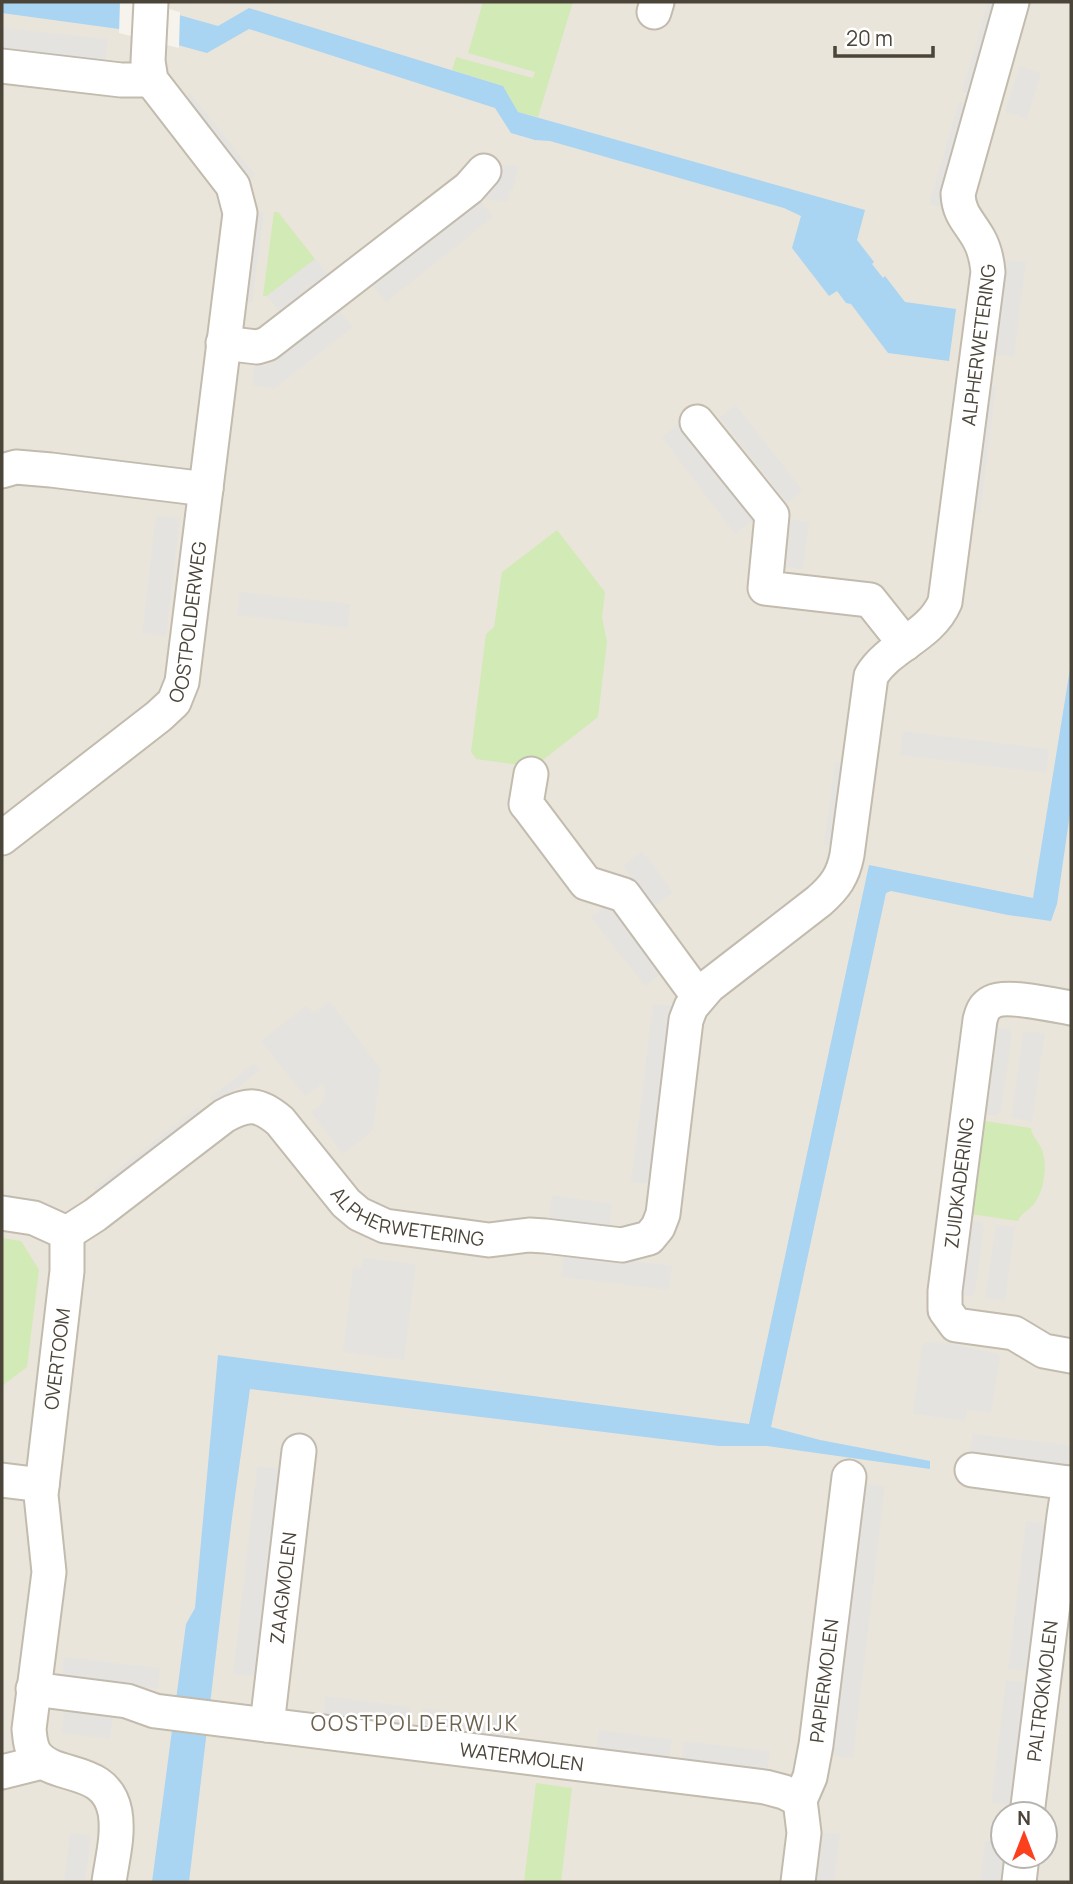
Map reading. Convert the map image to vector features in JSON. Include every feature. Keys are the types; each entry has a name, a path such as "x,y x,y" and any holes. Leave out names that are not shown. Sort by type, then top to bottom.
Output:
{"street":[{"path":"2,66 121,80 151,80 148,70 148,45 151,2"},
{"name":"ALPHERWETERING","path":"67,1234 224,1116 237,1108 254,1105 268,1110 280,1121 346,1203 359,1214 385,1226 489,1240 537,1235 622,1245 649,1238 658,1227 663,1214 686,1020 698,996 833,890 840,879 847,855 871,676 883,660 931,624 941,610 947,594 988,272 986,255 979,239 959,209 958,194 1012,2"},
{"name":"OOSTPOLDERWEG","path":"2,838 159,716 174,702 182,682 240,213 233,186 151,80"},
{"path":"223,343 257,347 267,344 469,188 484,171"},
{"path":"698,422 772,515 765,588 870,600 905,644"},
{"path":"2,471 16,467 51,470 206,489"},
{"path":"531,774 526,804 586,883 624,895 698,996"},
{"name":"ZUIDKADERING","path":"1071,1008 1006,999 994,1000 984,1007 979,1020 944,1310 956,1325 1014,1333 1044,1351 1071,1356"},
{"path":"2,1213 34,1218 67,1234"},
{"name":"OVERTOOM","path":"43,1762 34,1753 30,1743 29,1716 49,1560 41,1506 42,1485 67,1271 67,1234"},
{"name":"ZAAGMOLEN","path":"267,1725 299,1451"},
{"name":"PALTROKMOLEN","path":"972,1470 1070,1484 1029,1800"},
{"name":"PAPIERMOLEN","path":"798,1882 804,1833 800,1800 810,1777 816,1745 849,1477"},
{"path":"2,1480 42,1485"},
{"name":"WATERMOLEN","path":"33,1689 127,1701 155,1711 765,1787 800,1800"},
{"path":"2,1772 43,1762 79,1774 108,1793 114,1810 116,1829 110,1882"}],"shaded area":[{"path":"2,2 1071,2 1071,1882 2,1882"},
{"path":"988,2 997,2 970,94 962,92"},
{"path":"2,28 108,39 105,63 2,53"},
{"path":"1020,66 1041,73 1027,119 1005,112"},
{"path":"190,93 255,175 247,181 182,99"},
{"path":"959,102 969,105 940,207 929,204"},
{"path":"499,165 519,166 508,202 483,199"},
{"path":"480,201 493,217 386,302 372,285"},
{"path":"254,212 264,213 252,303 243,302"},
{"path":"315,259 329,276 281,313 267,296"},
{"path":"1004,260 1026,262 1014,357 993,355"},
{"path":"338,308 353,327 274,389 252,385 255,364 266,366"},
{"path":"987,386 996,387 980,514 970,512"},
{"path":"736,405 803,491 787,503 719,417"},
{"path":"680,423 754,520 735,534 662,437"},
{"path":"156,515 180,518 166,636 142,633"},
{"path":"785,519 809,522 803,569 779,566"},
{"path":"240,592 350,604 348,628 237,615"},
{"path":"903,731 1049,749 1046,773 900,755"},
{"path":"835,762 845,763 834,846 824,845"},
{"path":"642,851 673,892 653,907 623,866"},
{"path":"609,904 662,973 645,986 591,917"},
{"path":"330,1001 381,1069 373,1130 343,1154 311,1112 323,1103 323,1083 305,1096 261,1041 306,1006 314,1013"},
{"path":"653,1004 673,1006 651,1184 631,1182"},
{"path":"992,1026 1009,1029 1012,1034 1001,1112 995,1116 980,1113"},
{"path":"1027,1031 1045,1034 1032,1122 1011,1117 1023,1033"},
{"path":"254,1063 260,1070 216,1105 210,1098"},
{"path":"198,1107 203,1115 100,1195 94,1188"},
{"path":"552,1195 612,1204 609,1227 549,1219"},
{"path":"964,1220 981,1222 984,1228 975,1292 970,1296 955,1294"},
{"path":"996,1225 1015,1227 1005,1301 985,1297"},
{"path":"564,1252 672,1266 669,1290 561,1277"},
{"path":"364,1258 416,1264 404,1360 343,1352 353,1267 361,1268"},
{"path":"926,1342 948,1343 998,1354 1000,1358 991,1413 967,1410 965,1421 914,1414 922,1346"},
{"path":"973,1434 1067,1445 1070,1448 1068,1468 969,1456"},
{"path":"257,1466 283,1469 260,1677 233,1674"},
{"path":"862,1483 885,1486 853,1758 830,1755"},
{"path":"1026,1521 1049,1524 1030,1671 1008,1669"},
{"path":"64,1657 160,1668 158,1689 62,1678"},
{"path":"1006,1680 1029,1683 1014,1800 991,1800"},
{"path":"325,1696 411,1707 408,1729 323,1718"},
{"path":"423,1708 509,1719 506,1741 420,1730"},
{"path":"64,1709 113,1715 110,1739 61,1733"},
{"path":"599,1730 672,1739 669,1760 596,1751"},
{"path":"684,1741 770,1751 767,1772 681,1762"},
{"path":"818,1832 840,1834 834,1882 812,1882"},
{"path":"70,1833 91,1836 85,1882 64,1882"},
{"path":"985,1841 989,1841 989,1870 1005,1870 1004,1882 980,1882"}],"green space":[{"path":"483,2 573,2 538,117 518,112 503,86 452,70 456,57 533,78 535,72 468,53"},
{"path":"274,212 278,212 315,259 267,296 263,296"},
{"path":"557,530 605,592 602,617 607,642 598,717 534,767 476,759 471,752 486,634 494,627 502,572"},
{"path":"978,1120 1031,1128 1042,1149 1045,1171 1039,1196 1018,1221 964,1213"},
{"path":"2,1238 21,1241 39,1270 27,1367 2,1386"},
{"path":"536,1783 572,1788 561,1882 524,1882"}],"water":[{"path":"2,2 133,2 218,26 249,8 503,86 518,112 865,210 857,240 874,262 872,264 905,302 956,309 949,361 888,353 851,304 846,303 837,291 829,296 792,248 801,216 784,208 550,141 511,133 495,108 249,29 207,53 119,29 2,13"},
{"path":"1071,663 1071,806 1057,904 1051,921 891,891 886,893 771,1427 820,1440 930,1461 930,1469 767,1446 719,1446 250,1389 189,1882 152,1882 186,1624 195,1608 218,1355 749,1424 869,865 1033,898"}],"pier":[{"path":"120,2 145,2 180,12 179,48 119,33"}],"district":[{"name":"OOSTPOLDERWIJK","path":"415,1723"}]}
